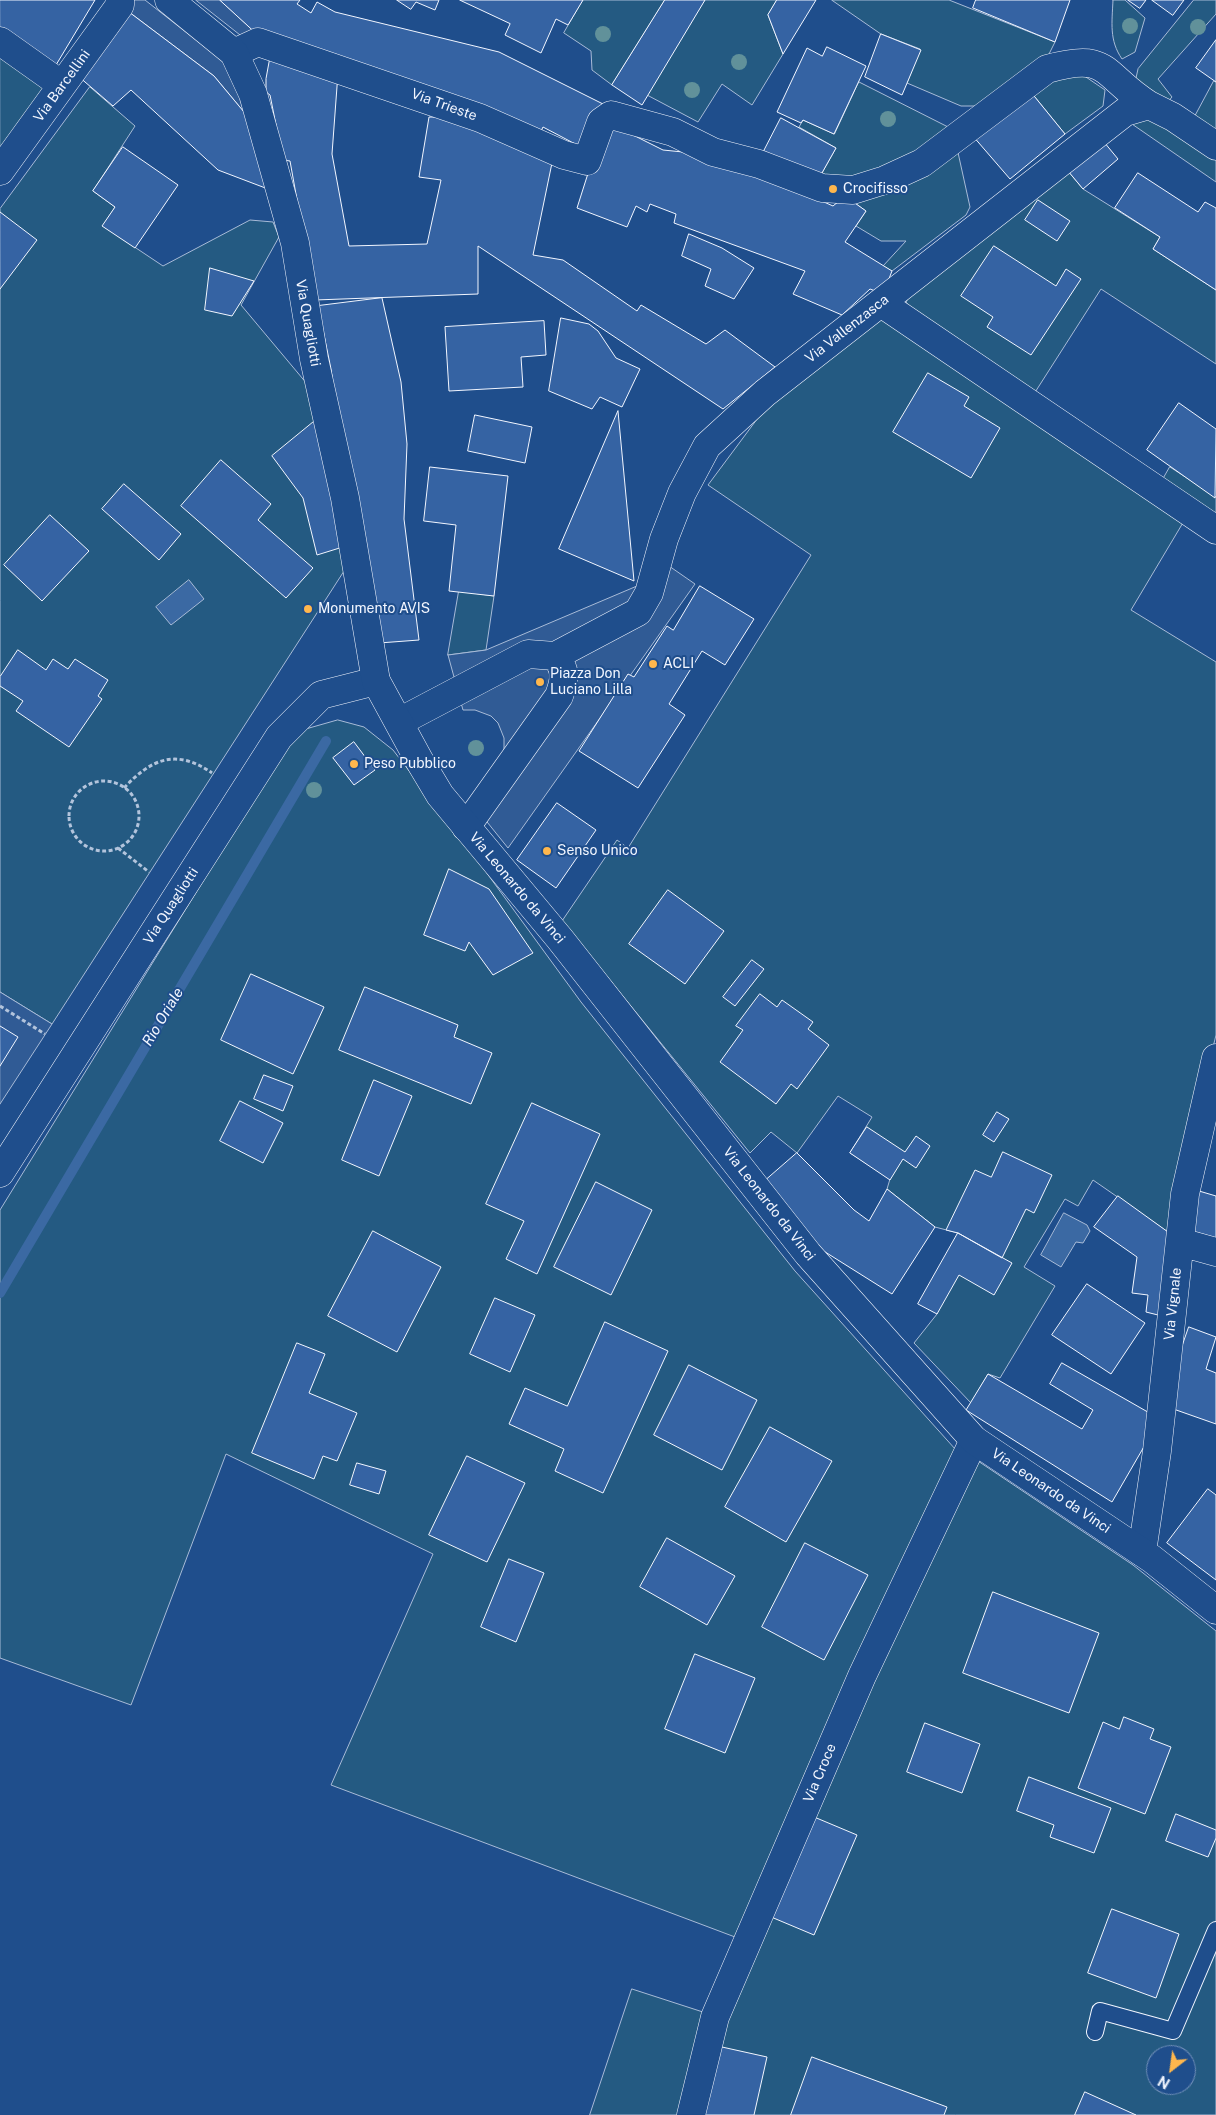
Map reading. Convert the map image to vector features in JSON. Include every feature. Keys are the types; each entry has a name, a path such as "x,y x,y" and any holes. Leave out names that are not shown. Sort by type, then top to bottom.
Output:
{"street":[{"name":"Via Barcellini","path":"0,171 120,5 120,0"},
{"name":"Via Quagliotti","path":"169,0 234,53 253,94 294,244 314,360 345,498 376,681 399,722"},
{"path":"0,41 62,85"},
{"name":"Via Trieste","path":"234,53 258,42 480,118 564,155 586,162 601,122 611,115 673,132 713,152 759,164 822,188 852,190 885,180 922,163 1047,69 1071,62 1100,64 1133,95 1149,105"},
{"path":"1149,105 1173,117 1216,146"},
{"name":"Via Vallenzasca","path":"556,656 638,612 649,593 664,539 682,493 707,446 765,393 1125,112 1149,105"},
{"path":"881,303 1216,530"},
{"path":"399,722 528,654 556,656 563,665 565,673 559,696 466,828"},
{"name":"Via Quagliotti","path":"0,1173 279,736 322,694 376,681"},
{"name":"Via Leonardo da Vinci","path":"399,722 440,795 466,828 566,946 808,1254 974,1440 1142,1552 1216,1610"},
{"name":"Via Vignale","path":"1142,1552 1157,1451 1186,1194 1216,1058"},
{"path":"1180,1242 1216,1252"},
{"name":"Via Croce","path":"691,2115 715,2017 862,1676 974,1440"}],"lane":[{"path":"1095,2032 1100,2011 1173,2031 1216,1930"}],"path":[{"path":"124,788 148,765 174,759 191,762 212,773"},
{"path":"103,781 124,788 135,801 139,817 132,838 118,848 101,851 89,848 79,842 72,832 68,820 69,808 82,789 103,781"},
{"path":"118,848 149,872"},
{"path":"0,1006 45,1034"}],"shaded area":[{"path":"133,0 145,0 229,66 249,118 214,76 125,9"},
{"path":"196,0 220,0 258,35 247,40"},
{"path":"583,0 665,0 612,85 592,70 591,51 564,33"},
{"path":"705,0 777,0 768,15 783,54 752,105 722,84 698,122 647,95"},
{"path":"832,0 949,0 1055,42 1046,60 980,106 961,106 907,83 920,49 881,34"},
{"path":"1113,0 1125,0 1145,18 1135,52 1122,59 1113,38"},
{"path":"1194,0 1216,0 1216,14 1158,79 1172,97 1166,104 1134,87 1138,69"},
{"path":"0,49 52,87 0,157"},
{"path":"1083,75 1105,90 1103,106 1065,134 1030,91 1045,82"},
{"path":"1214,81 1216,82 1216,139 1192,122"},
{"path":"859,82 954,130 878,177 818,180 836,148 799,127 803,120 834,134"},
{"path":"90,87 135,126 93,191 115,207 103,226 163,266 250,220 273,222 279,237 241,305 318,397 355,554 52,1024 0,992 0,209"},
{"path":"1144,112 1216,155 1216,182 1129,122"},
{"path":"957,148 970,207 966,215 892,271 883,266 906,241 881,241 856,226 866,211 845,196"},
{"path":"1068,171 1083,189 1160,237 1153,249 1216,290 1216,364 1101,289 1032,397 915,316 906,302 917,285"},
{"path":"884,315 1184,521 1131,610 1216,662 1216,1035 1168,1232 1093,1180 1078,1206 1065,1199 1024,1267 1055,1286 1000,1378 988,1374 971,1403 914,1343 937,1314 958,1233 935,1227 887,1189 890,1179 850,1153 872,1117 838,1096 797,1153 771,1132 750,1153 562,921 617,840 628,848 811,555 708,485 772,399"},
{"path":"1170,467 1216,497 1216,518 1162,481"},
{"name":"Piazza Don Luciano Lilla","path":"656,557 695,584 508,848 471,802 504,750 504,738 498,723 491,716 475,710 463,710 448,655 486,650 637,586"},
{"path":"189,580 204,599 171,625 156,607"},
{"path":"459,591 494,596 486,650 448,655"},
{"path":"338,720 364,727 393,750 467,846 581,1002 795,1271 956,1450 735,1937 331,1785 433,1554 226,1454 131,1705 0,1658 0,1293 17,1264 0,1289 0,1210 279,758 303,730"},
{"path":"0,992 52,1024 0,1104"},
{"path":"1064,1213 1087,1225 1090,1231 1083,1243 1076,1242 1061,1267 1041,1255"},
{"path":"972,1457 1133,1565 1216,1631 1216,2115 695,2115 718,2017"},
{"path":"632,1989 706,2013 682,2115 590,2115"}],"building":[{"path":"0,0 95,0 53,70 0,34"},
{"path":"220,0 300,0 297,4 311,13 317,2 335,12 499,52 603,104 581,147 543,127 537,140 258,35"},
{"path":"397,0 439,0 435,10 416,2 411,9"},
{"path":"460,0 583,0 568,25 556,19 541,53 505,35 510,24"},
{"path":"665,0 705,0 642,105 612,85"},
{"path":"777,0 816,0 783,54 768,15"},
{"path":"976,0 1070,0 1055,42 973,8"},
{"path":"1128,0 1146,0 1140,8"},
{"path":"1152,0 1184,0 1173,15"},
{"path":"125,9 214,76 249,118 268,189 218,170 131,90 113,106 78,76"},
{"path":"881,34 921,50 902,95 865,77"},
{"path":"1216,40 1216,82 1196,68"},
{"path":"827,47 866,66 834,134 803,120 801,123 777,112 807,48 822,56"},
{"path":"270,59 338,73 332,154 349,246 427,244 441,180 419,177 429,117 463,117 553,158 533,255 563,260 637,311 641,305 706,344 725,330 775,367 723,409 478,246 478,294 315,300 290,161 283,160 270,95 266,92 266,79"},
{"path":"1030,91 1065,134 1010,179 972,135"},
{"path":"781,118 836,148 818,180 764,151"},
{"path":"609,123 663,150 683,152 788,186 833,206 845,196 866,211 845,242 892,271 883,294 870,289 842,315 793,294 805,271 674,223 676,214 650,204 647,212 636,206 627,227 577,208 591,164"},
{"path":"1104,142 1118,159 1083,189 1068,171"},
{"path":"123,147 178,185 135,248 102,226 115,207 93,191"},
{"path":"1138,173 1198,212 1205,202 1216,208 1216,290 1153,249 1160,237 1115,208"},
{"path":"1038,200 1070,221 1057,241 1025,220"},
{"path":"0,212 37,240 0,289"},
{"path":"689,234 722,248 754,268 734,299 705,286 711,269 682,256"},
{"path":"994,246 1056,286 1066,269 1081,279 1031,355 987,327 993,317 961,296"},
{"path":"210,268 254,281 232,316 205,310"},
{"path":"382,298 401,382 407,444 404,519 419,640 379,643 349,495 331,369 318,306"},
{"path":"561,318 589,324 598,331 616,358 640,369 622,407 600,397 592,409 549,391"},
{"path":"544,321 546,355 521,357 523,387 449,391 445,327"},
{"path":"928,373 969,397 964,406 1000,428 971,478 893,432"},
{"path":"1179,403 1216,429 1215,498 1147,450"},
{"path":"618,411 634,581 559,549"},
{"path":"322,415 346,546 317,555 303,498 272,456"},
{"path":"475,415 532,427 525,463 468,451"},
{"path":"221,460 271,504 258,520 313,568 286,598 181,506"},
{"path":"430,467 508,476 494,596 449,591 456,525 424,521"},
{"path":"124,484 181,534 159,560 102,509"},
{"path":"50,515 89,551 42,601 4,565"},
{"path":"700,586 754,619 725,665 702,651 669,704 685,715 638,788 579,751 628,674 634,677 667,626 673,630"},
{"path":"18,650 46,670 53,659 68,669 75,659 108,680 98,696 102,699 69,747 16,711 23,701 0,686 0,677"},
{"name":"Peso Pubblico","path":"354,742 375,770 354,785 333,758"},
{"path":"557,803 596,830 556,888 517,860"},
{"path":"449,869 489,889 533,953 493,975 469,942 465,951 424,935"},
{"path":"668,890 724,931 685,984 629,944"},
{"path":"752,960 764,969 735,1006 723,997"},
{"path":"251,974 324,1007 293,1074 221,1040"},
{"path":"365,987 458,1025 454,1037 492,1053 471,1104 339,1050"},
{"path":"760,994 777,1007 782,1000 813,1022 808,1029 829,1045 797,1089 791,1084 776,1104 720,1062 743,1030 736,1026"},
{"path":"0,1026 18,1037 0,1066"},
{"path":"264,1075 293,1086 283,1111 254,1099"},
{"path":"374,1080 412,1096 379,1176 342,1160"},
{"path":"240,1101 283,1123 263,1163 220,1141"},
{"path":"532,1103 600,1134 537,1274 506,1259 524,1221 486,1204"},
{"path":"997,1112 1009,1119 994,1142 983,1135"},
{"path":"867,1127 905,1152 916,1136 930,1146 916,1168 903,1159 890,1180 850,1153"},
{"path":"1003,1152 1052,1175 1034,1213 1026,1209 1002,1258 958,1233 946,1230 975,1170 991,1177"},
{"path":"797,1153 854,1210 869,1221 887,1189 935,1227 892,1294 822,1250 766,1180"},
{"path":"596,1182 652,1210 611,1295 554,1267"},
{"path":"1199,1191 1216,1196 1216,1238 1188,1230"},
{"path":"1118,1196 1168,1232 1166,1317 1146,1312 1148,1295 1132,1293 1137,1257 1094,1227"},
{"path":"373,1231 441,1267 397,1352 328,1316"},
{"path":"958,1233 1012,1263 994,1295 959,1275 937,1314 918,1304"},
{"path":"1087,1284 1145,1323 1111,1374 1052,1335"},
{"path":"495,1298 535,1315 510,1372 470,1354"},
{"path":"605,1322 668,1351 603,1493 555,1471 564,1449 509,1424 525,1388 567,1406"},
{"path":"1189,1327 1216,1337 1206,1369 1216,1373 1216,1424 1162,1405"},
{"path":"297,1343 325,1354 309,1393 357,1413 337,1461 323,1456 314,1479 252,1453"},
{"path":"1062,1363 1160,1419 1112,1502 966,1410 988,1374 1082,1429 1093,1410 1050,1384"},
{"path":"689,1365 757,1400 722,1470 654,1435"},
{"path":"770,1427 832,1461 786,1542 725,1507"},
{"path":"467,1456 525,1483 487,1562 429,1535"},
{"path":"357,1463 386,1471 379,1494 350,1485"},
{"path":"1208,1489 1216,1495 1216,1580 1167,1543"},
{"path":"667,1538 735,1576 707,1625 640,1587"},
{"path":"805,1543 868,1575 824,1660 762,1627"},
{"path":"509,1559 544,1573 516,1642 481,1627"},
{"path":"993,1592 1099,1633 1069,1713 963,1673"},
{"path":"695,1654 755,1678 725,1753 665,1729"},
{"path":"1124,1717 1154,1729 1150,1739 1171,1747 1145,1814 1078,1788 1103,1722 1119,1729"},
{"path":"925,1723 980,1744 962,1793 907,1772"},
{"path":"1029,1777 1111,1808 1094,1853 1050,1837 1054,1825 1017,1811"},
{"path":"807,1814 857,1835 814,1935 764,1914"},
{"path":"1176,1814 1216,1830 1216,1838 1208,1857 1166,1841"},
{"path":"1112,1909 1179,1934 1156,1998 1088,1973"},
{"path":"713,2045 767,2057 754,2115 697,2115"},
{"path":"812,2057 947,2107 944,2115 791,2115"},
{"path":"1085,2092 1136,2115 1075,2115"}],"waterway":[{"name":"Rio Oriale","path":"0,1293 326,741"}],"place":[{"name":"Crocifisso","path":"833,189"},
{"name":"Monumento AVIS","path":"308,609"},
{"name":"ACLI","path":"653,664"},
{"name":"Piazza Don Luciano Lilla","path":"540,682"},
{"name":"Peso Pubblico","path":"354,764"},
{"name":"Senso Unico","path":"547,851"}]}
